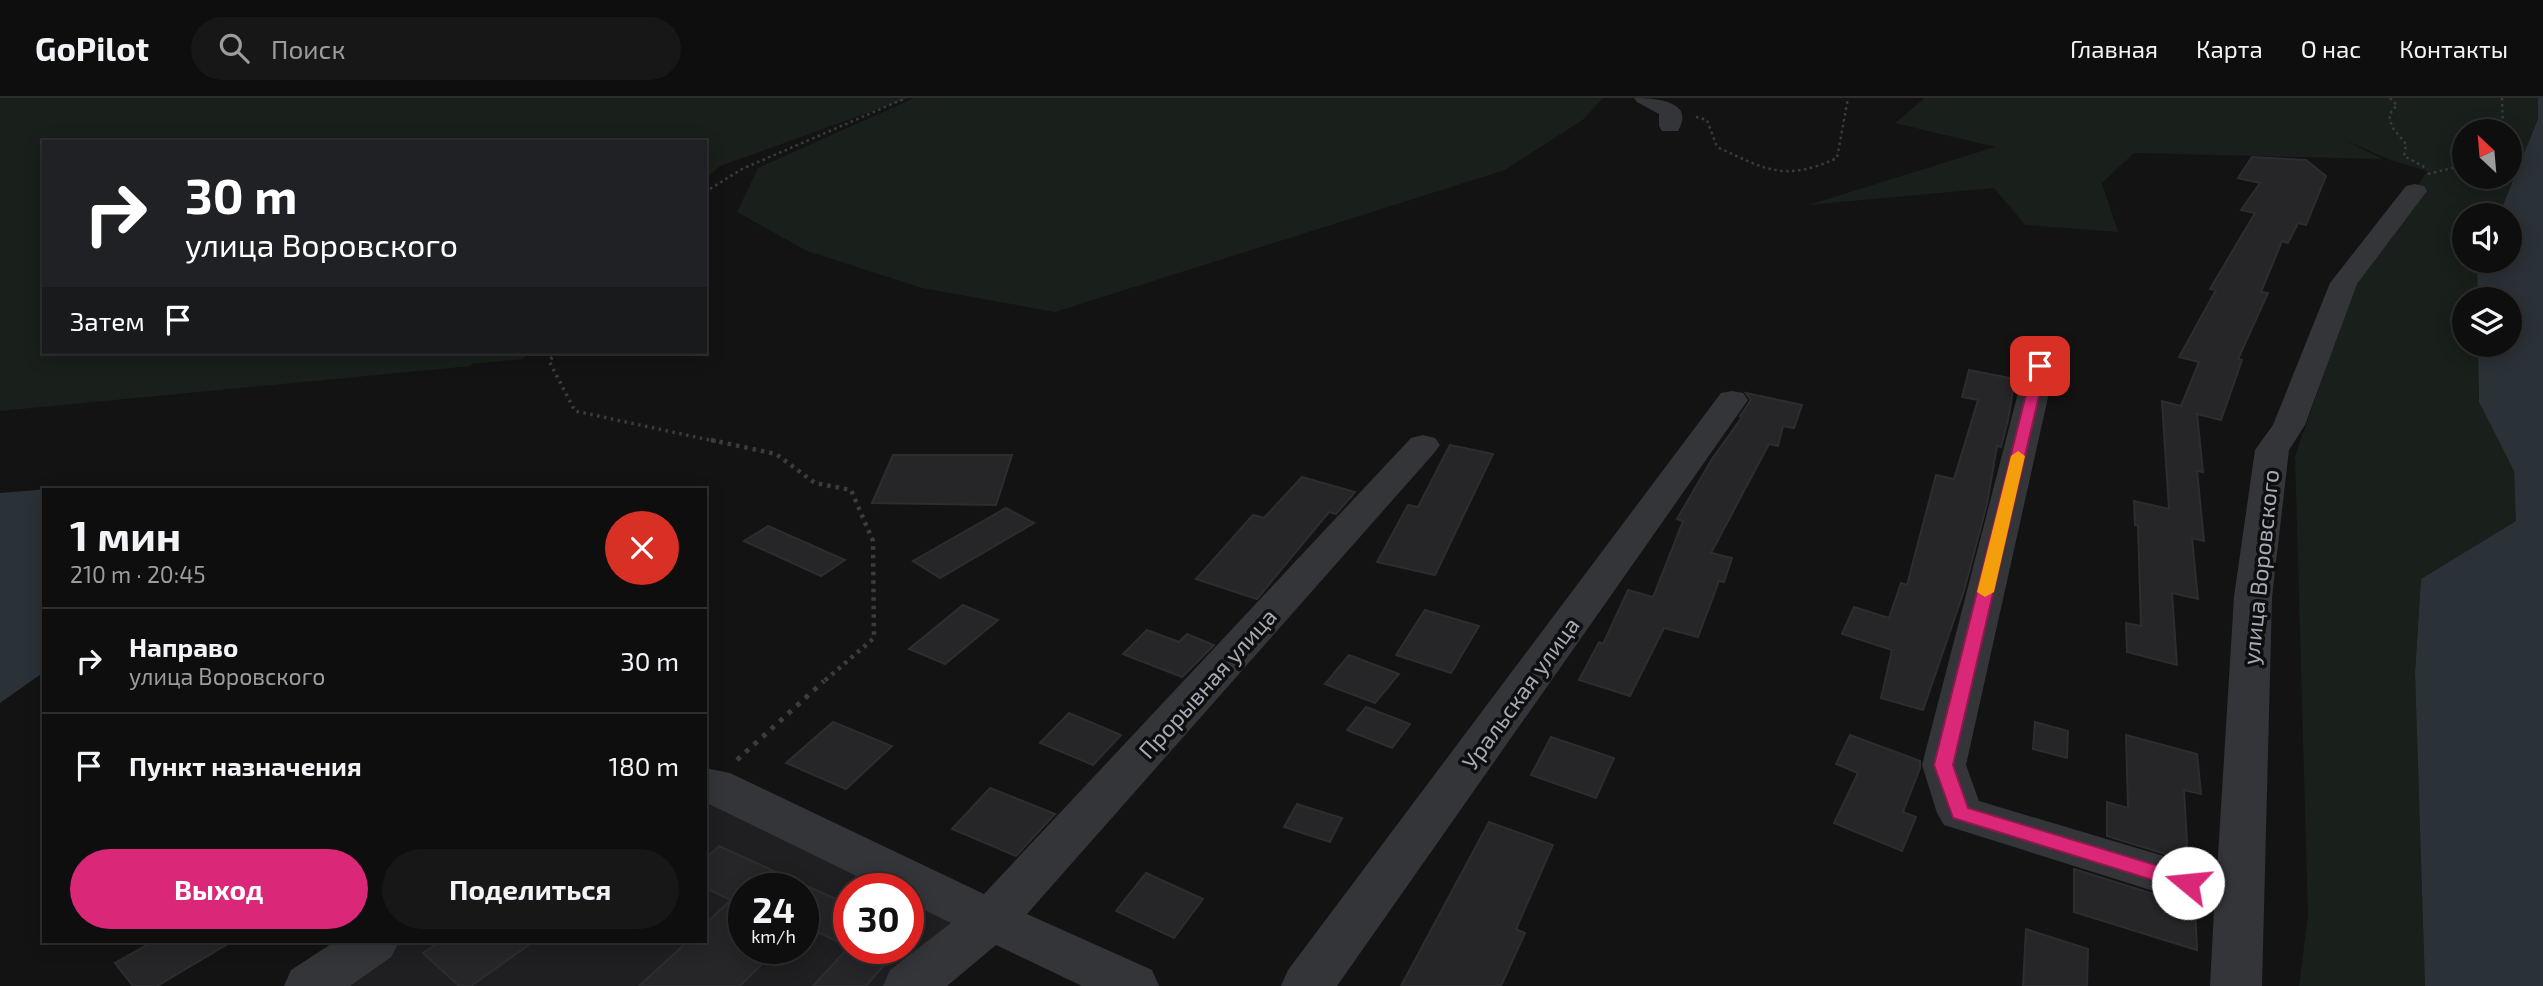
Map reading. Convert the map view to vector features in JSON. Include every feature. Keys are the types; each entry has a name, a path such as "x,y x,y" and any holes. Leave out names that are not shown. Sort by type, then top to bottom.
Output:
{"street":[{"path":"1644,98 1670,118"},
{"name":"улица Воровского","path":"2236,986 2253,597 2272,450 2289,425 2344,283 2424,181"},
{"path":"2040,366 1944,765 1960,813 2238,898"},
{"name":"Уральская улица","path":"1307,986 1732,400"},
{"name":"Прорывная улица","path":"909,986 991,920 1423,445"},
{"path":"709,785 1133,986"},
{"path":"310,986 372,943"}],"path":[{"path":"707,191 741,169 906,98"},
{"path":"1670,118 1707,120 1717,147 1773,172 1810,172 1837,158 1848,98"},
{"path":"2390,98 2397,104 2389,115 2392,127 2406,144 2404,156 2424,181 2452,170"},
{"path":"2502,98 2503,119"},
{"path":"555,354 549,361 575,411 776,454 815,483 851,491 873,541 874,638 709,785"}],"shaded area":[{"path":"0,98 909,98 720,166 707,178 707,140 42,140 42,354 528,354 523,359 471,366 0,411"},
{"path":"914,98 1603,98 1584,119 1505,170 1055,312 922,288 807,251 737,212 758,168"},
{"path":"1925,98 2538,98 2538,119 2522,158 2522,119 2452,119 2452,189 2510,189 2504,203 2452,203 2452,273 2477,273 2478,287 2452,287 2452,357 2478,357 2479,402 2514,471 2517,521 2421,579 2415,673 2425,986 2299,986 2308,915 2295,456 2355,287 2427,171 2390,160 2345,140 2382,159 2134,153 2102,183 2118,232 2025,225 1994,188 1808,205 1995,147 1895,123"},
{"path":"2538,98 2543,98 2543,986 2425,986 2415,673 2421,579 2516,521 2514,471 2479,402 2478,357 2522,357 2522,287 2478,287 2477,273 2522,273 2522,203 2504,203 2510,189 2522,189 2522,158 2538,119"},
{"path":"42,490 42,673 0,703 0,493"},
{"path":"707,791 875,873 833,873 833,964 924,964 924,897 976,922 898,986 324,986 386,943 707,943"}],"building":[{"path":"2252,157 2306,160 2326,176 2306,225 2298,223 2288,243 2282,241 2261,292 2268,293 2238,359 2242,360 2221,420 2197,414 2203,472 2197,471 2204,541 2192,538 2198,599 2172,593 2177,665 2127,652 2126,623 2141,626 2138,526 2135,525 2134,501 2169,509 2162,401 2181,406 2199,362 2179,357 2216,290 2210,289 2255,213 2241,210 2260,183 2238,178"},
{"path":"1969,370 2015,379 2008,420 2001,447 1997,446 1987,504 1964,591 1923,710 1881,698 1892,650 1842,634 1854,607 1889,618 1901,583 1907,585 1936,475 1954,479 1978,400 1962,397"},
{"path":"1746,393 1802,405 1794,428 1783,426 1778,446 1769,444 1711,553 1732,558 1724,582 1719,581 1698,637 1664,628 1630,696 1579,680 1599,642 1603,644 1628,590 1653,597 1683,521 1677,519 1712,459 1742,417 1740,416 1751,400"},
{"path":"1450,445 1493,454 1435,575 1377,562 1408,505 1418,507"},
{"path":"893,455 1012,455 996,505 872,503"},
{"path":"1302,477 1355,492 1336,514 1329,512 1257,599 1196,579 1253,515 1264,518"},
{"path":"1006,508 1034,523 940,578 913,561"},
{"path":"768,526 845,560 821,576 744,541"},
{"path":"963,605 998,620 945,664 909,649"},
{"path":"1425,610 1479,626 1451,673 1396,655"},
{"path":"1147,630 1179,642 1187,634 1214,645 1182,677 1123,654"},
{"path":"1349,655 1399,674 1375,703 1325,684"},
{"path":"1366,707 1410,724 1392,748 1347,730"},
{"path":"1069,713 1121,735 1093,765 1040,743"},
{"path":"833,722 892,746 846,789 786,763"},
{"path":"2035,722 2068,731 2067,758 2033,749"},
{"path":"1850,735 1920,761 1920,768 1903,812 1916,817 1902,851 1834,823 1858,773 1836,764"},
{"path":"2126,735 2197,754 2201,794 2184,790 2188,861 2107,836 2107,802 2128,808"},
{"path":"1551,737 1614,758 1596,798 1531,775"},
{"path":"990,788 1055,814 1016,856 952,829"},
{"path":"1297,804 1342,818 1330,842 1284,827"},
{"path":"1489,822 1553,845 1516,929 1525,933 1501,986 1401,986"},
{"path":"719,846 778,873 728,873 728,899 707,889 707,857"},
{"path":"2074,869 2195,907 2197,950 2074,912"},
{"path":"1146,873 1203,899 1174,938 1116,911"},
{"path":"819,891 833,898 833,939 819,933"},
{"path":"728,903 728,964 762,964 740,986 639,986 686,943 707,943 707,922"},
{"path":"2026,929 2088,949 2087,986 2023,986"},
{"path":"150,943 229,943 157,986 133,986 115,963"},
{"path":"438,943 532,943 471,986 459,986 423,953"},
{"path":"833,964 885,964 866,986 813,986"}],"slow traffic":[{"path":"1985,592 2018,456"}],"route":[{"path":"2040,366 1944,765 1960,813 2188,883"}]}
